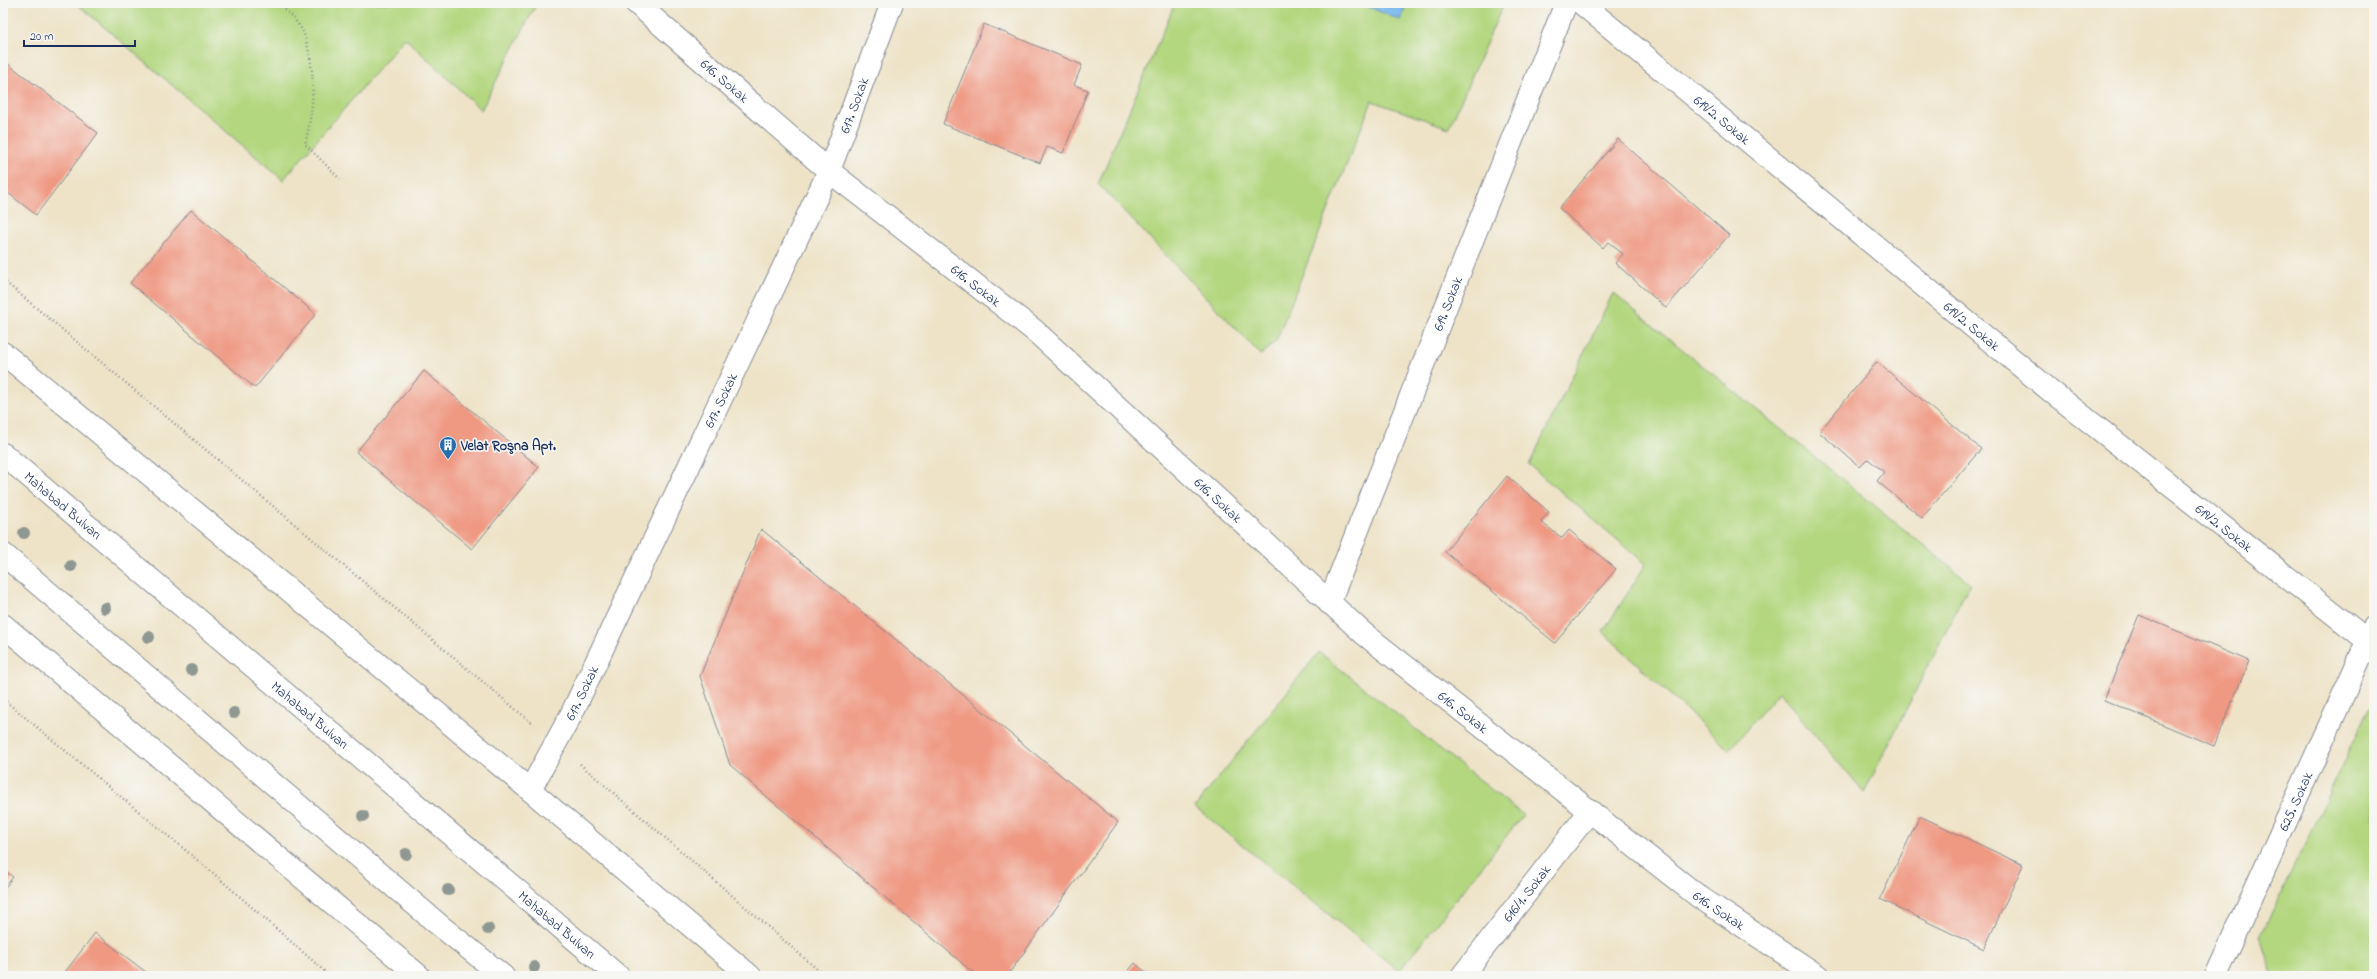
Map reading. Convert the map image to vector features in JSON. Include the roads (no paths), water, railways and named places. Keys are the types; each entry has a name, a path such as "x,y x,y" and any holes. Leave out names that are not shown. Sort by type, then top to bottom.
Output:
{"street":[{"name":"616. Sokak","path":"636,3 829,172 1036,331 1329,603 1363,632 1698,896 1818,976"},
{"name":"617. Sokak","path":"530,790 557,744 829,172 892,3"},
{"name":"619. Sokak","path":"1329,603 1566,3"},
{"name":"619/2. Sokak","path":"1581,3 2052,392 2371,634"},
{"path":"3,352 530,790 750,976"},
{"name":"Mahabad Bulvarı","path":"3,454 618,976"},
{"path":"3,554 432,919 503,976"},
{"path":"3,625 407,972"},
{"name":"625. Sokak","path":"2216,976 2371,634"},
{"name":"616/1. Sokak","path":"1462,976 1590,811"}],"water":[{"path":"1359,3 1407,3 1400,20"}],"place":[{"name":"Velat Roşna Apt.","path":"448,460"}]}
